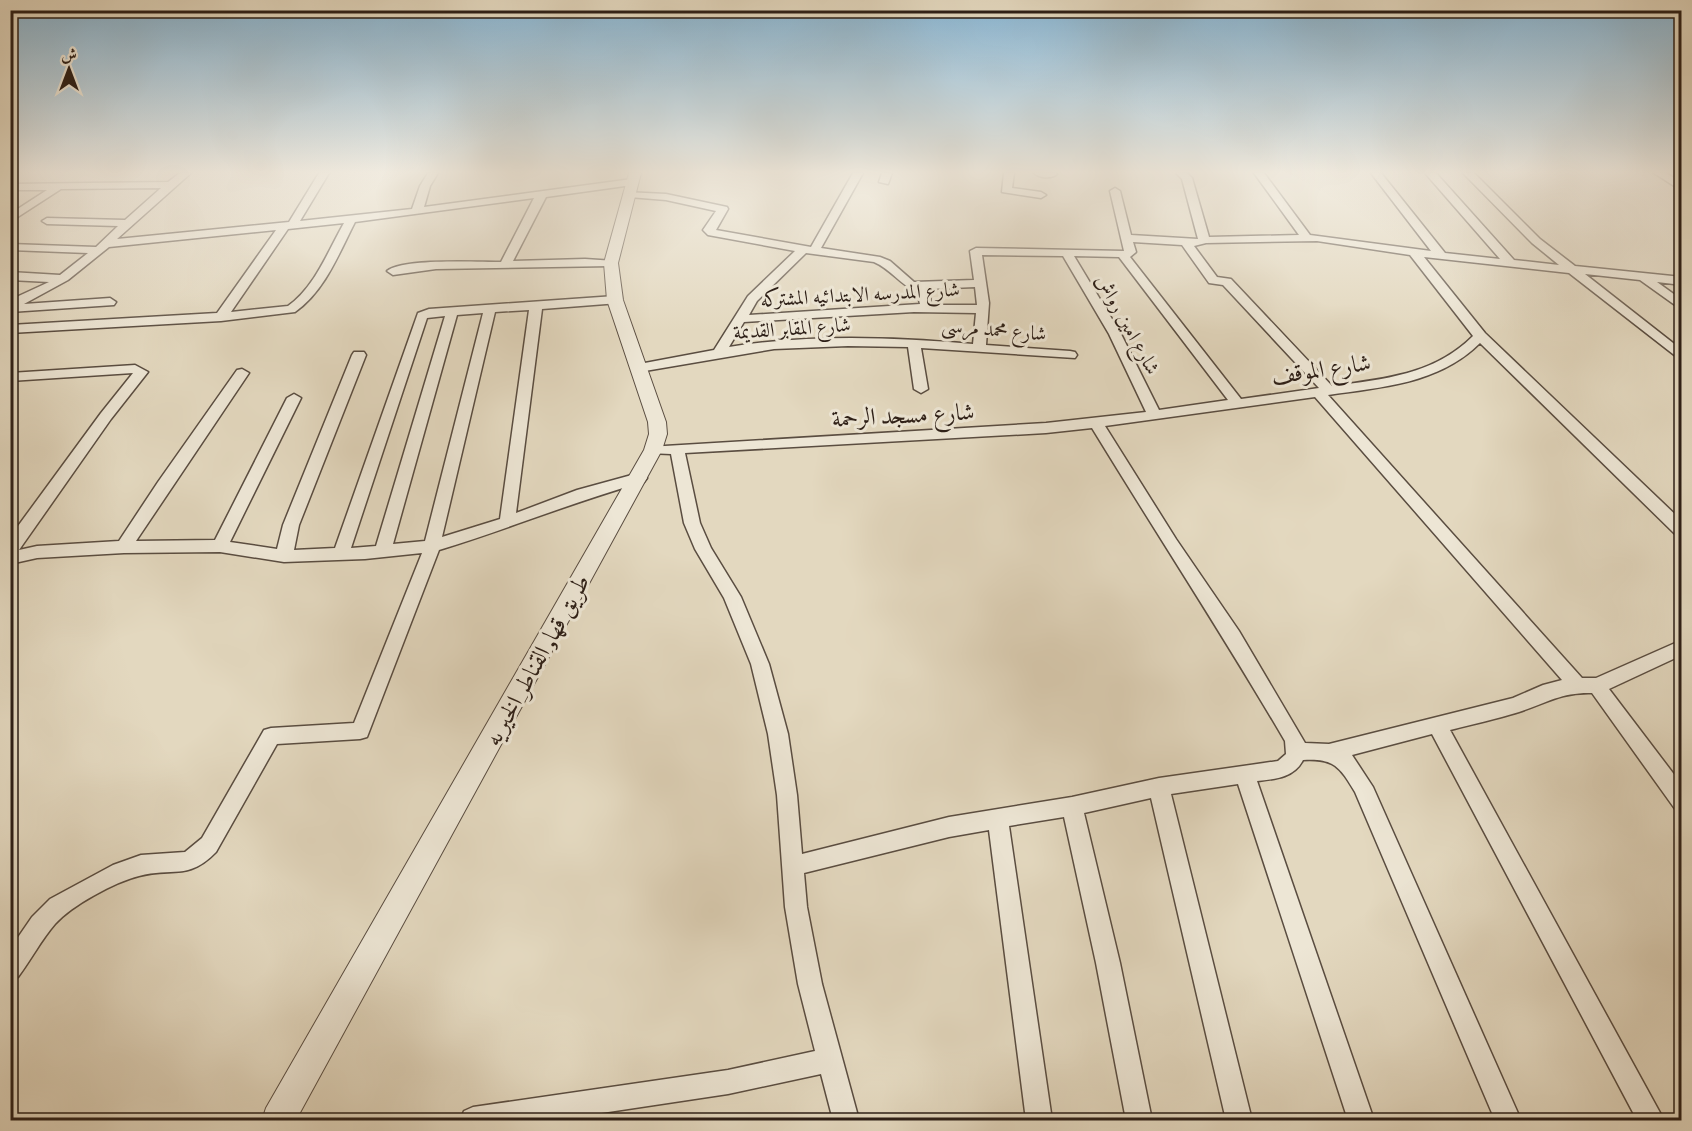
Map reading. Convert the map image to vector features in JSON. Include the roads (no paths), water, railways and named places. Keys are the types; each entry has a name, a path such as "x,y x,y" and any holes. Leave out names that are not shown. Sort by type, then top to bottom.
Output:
{"street":[{"path":"10,307 62,279 124,226"},
{"path":"10,247 101,247 282,226"},
{"path":"221,317 288,226"},
{"path":"10,329 284,312 301,304 310,293 348,226"},
{"path":"505,265 525,226"},
{"name":"طريق قها, القناطر الخيريه","path":"278,1120 653,450 658,434 657,422 615,300 611,263 621,226"},
{"path":"712,226 709,230 712,233 876,259 886,263 912,286 924,292 927,308"},
{"path":"718,354 757,293 809,250 824,226"},
{"path":"979,347 983,303 975,253 979,250 1122,254 1130,252 1123,226"},
{"path":"1200,226 1204,240"},
{"path":"1298,226 1306,237"},
{"path":"1417,226 1441,256"},
{"path":"1477,226 1510,263"},
{"path":"1521,226 1536,241 1682,357"},
{"path":"1126,238 1185,242 1306,237 1441,256 1682,281"},
{"path":"1185,242 1213,280 1227,282 1324,391 1577,685"},
{"name":"شارع امين رواش","path":"1066,252 1114,334 1155,415"},
{"path":"1414,252 1480,336 1682,531"},
{"path":"1122,254 1237,403"},
{"path":"393,271 426,266 583,261 611,263"},
{"path":"10,276 62,279"},
{"path":"1643,277 1682,306"},
{"path":"912,286 979,283"},
{"path":"341,554 422,316 429,313 615,300"},
{"path":"10,307 110,302"},
{"path":"507,522 536,306"},
{"name":"شارع المدرسه الابتدائيه المشتركه","path":"740,319 927,308 981,309"},
{"path":"10,969 51,912 67,899 141,865 187,862 198,857 209,845 271,736 360,731 429,559 490,309"},
{"path":"384,551 452,312"},
{"name":"شارع الموقف","path":"1155,415 1397,381 1420,375 1457,358 1480,336"},
{"name":"شارع المقابر القديمة","path":"639,368 756,347 793,343 914,343"},
{"path":"914,343 921,389"},
{"name":"شارع محمد مرسى","path":"914,343 1070,355"},
{"path":"284,556 291,525 359,355"},
{"path":"10,377 135,369 141,372 106,416 10,550"},
{"path":"124,547 163,486 242,373"},
{"path":"220,546 294,398"},
{"name":"شارع مسجد الرحمة","path":"653,450 952,435 1096,423 1155,415"},
{"path":"793,866 949,827 1072,806 1159,787 1282,770 1293,762 1298,752 1294,740 1233,636 1170,543 1096,423"},
{"path":"677,449 692,523 703,549 732,597 760,664 779,744 787,795 796,907 810,984 846,1120"},
{"path":"10,558 37,552 124,547 220,546 284,556 341,554 432,546 507,522 582,494 639,478"},
{"path":"1334,752 1516,705 1550,690 1577,685 1597,686 1682,647"},
{"path":"1597,686 1682,802"},
{"path":"1437,725 1651,1120"},
{"path":"1298,752 1321,750 1334,752 1344,758 1363,787 1508,1120"},
{"path":"1245,775 1361,1120"},
{"path":"1159,787 1239,1120"},
{"path":"1072,806 1108,963 1139,1120"},
{"path":"998,819 1039,1120"},
{"path":"473,1120 728,1082 829,1060"}]}
